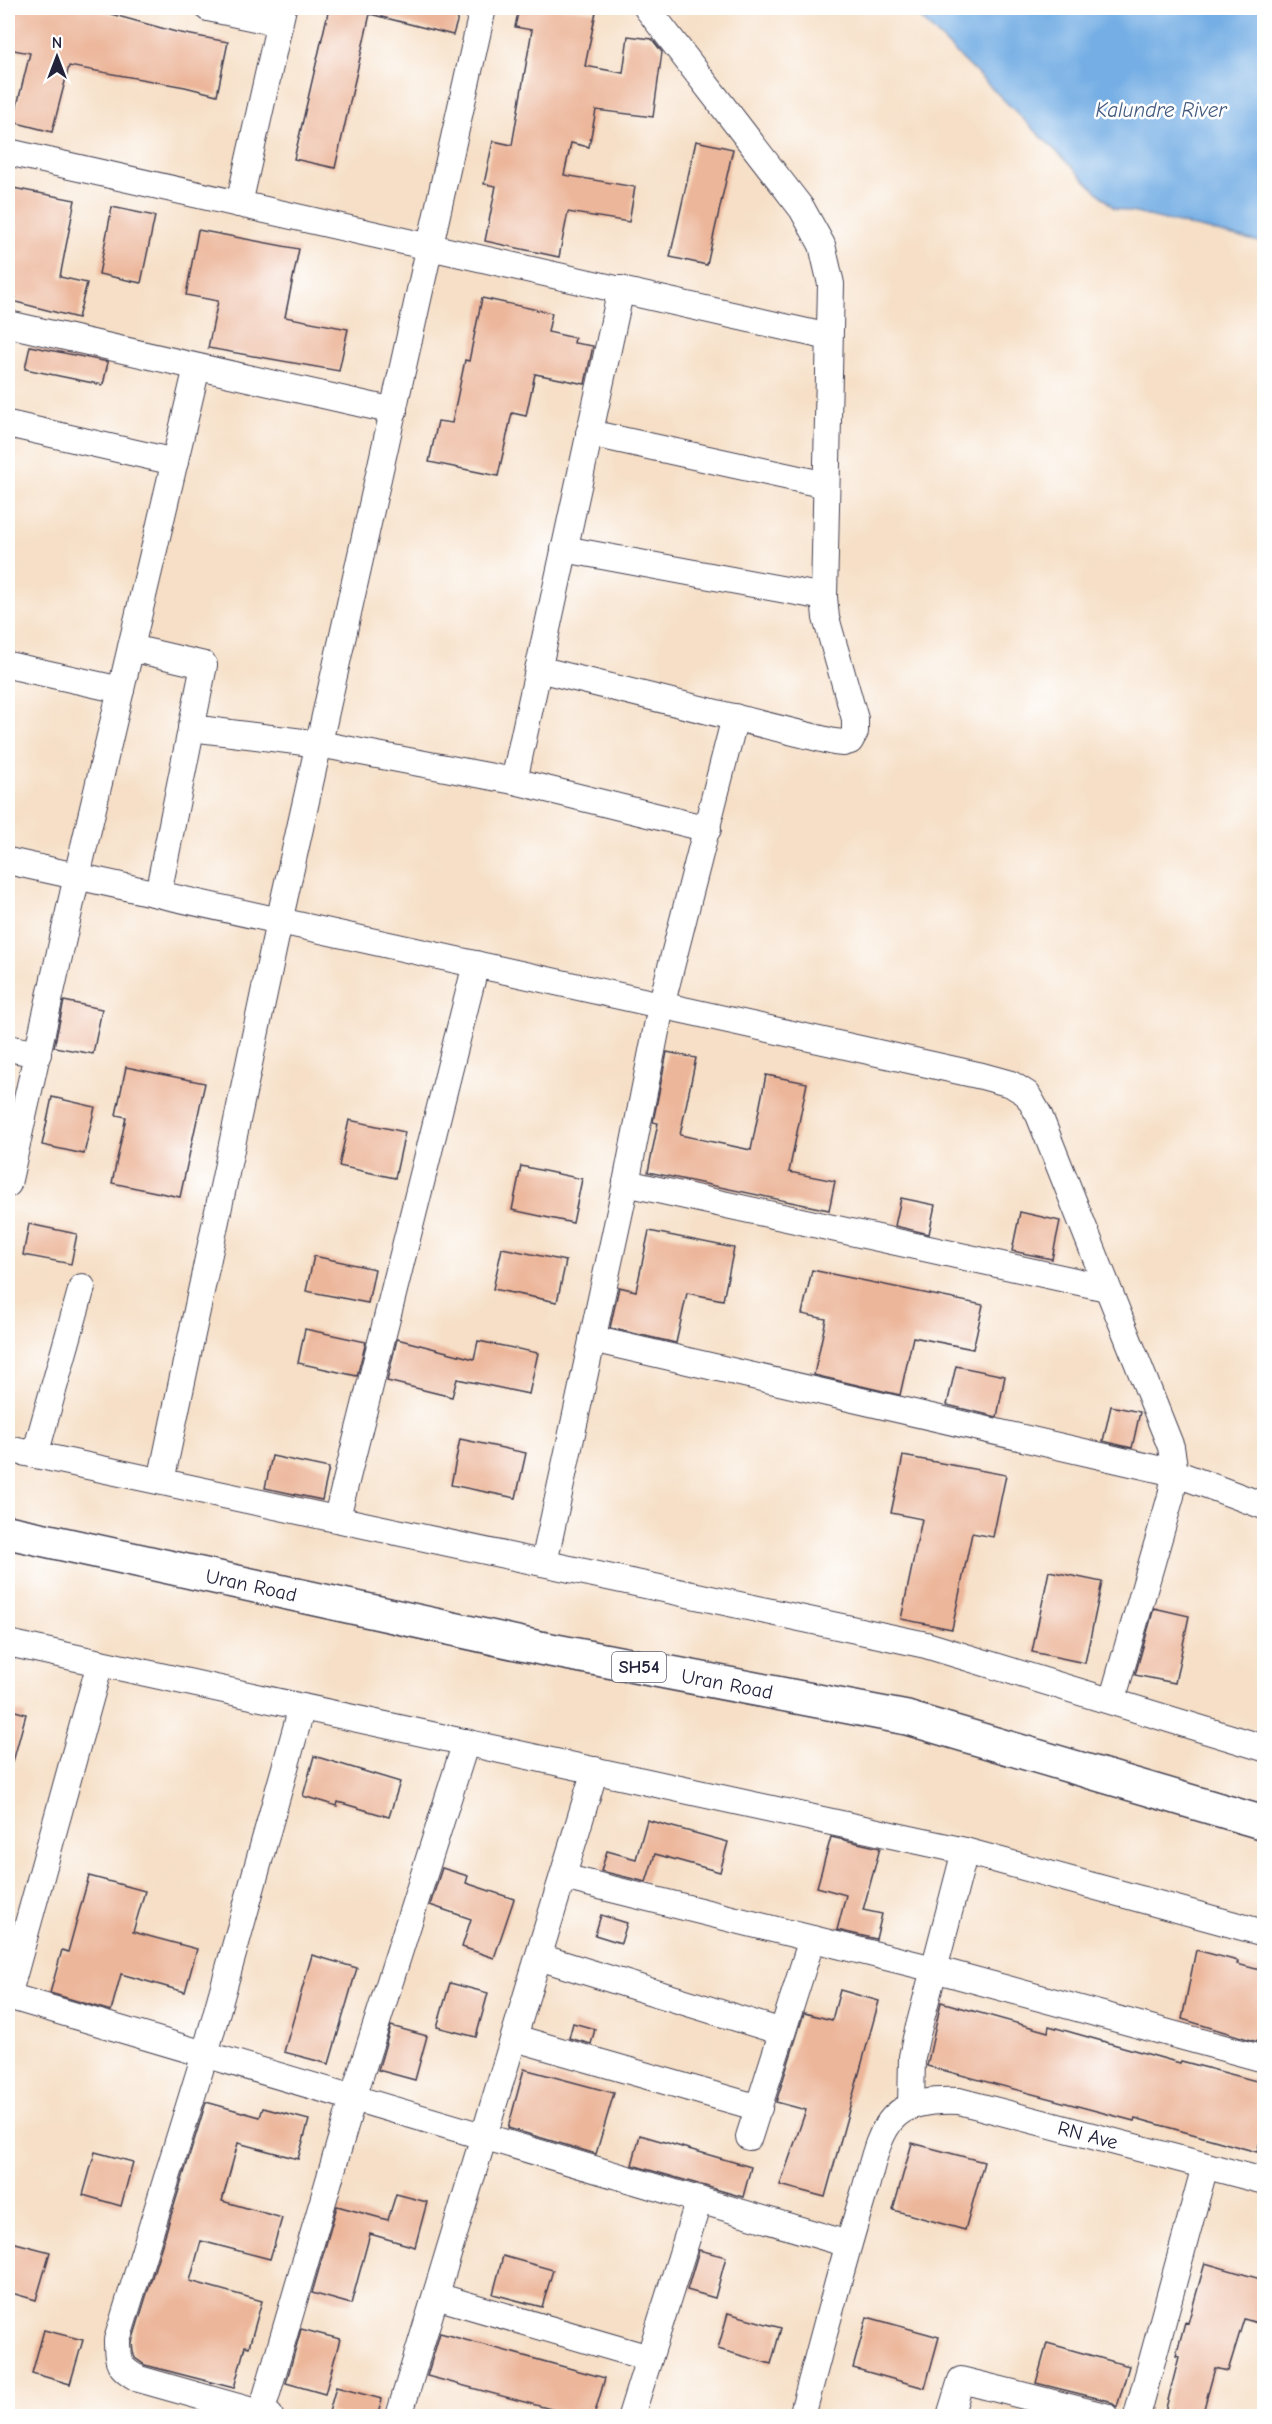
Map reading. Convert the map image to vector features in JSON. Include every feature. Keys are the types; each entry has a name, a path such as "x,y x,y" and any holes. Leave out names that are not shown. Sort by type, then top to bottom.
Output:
{"main road":[{"name":"Uran Road","path":"8,1532 540,1648 907,1718 1264,1823"}],"street":[{"path":"208,8 281,15 239,204"},
{"path":"161,1481 279,922 483,8"},
{"path":"538,669 834,742 843,743 854,737 855,719 826,618 824,597 831,284 822,245 802,209 647,8"},
{"path":"8,152 829,337"},
{"path":"514,781 621,289"},
{"path":"8,324 394,411"},
{"path":"8,1184 77,876 197,367"},
{"path":"8,424 175,462"},
{"path":"590,433 826,485"},
{"path":"564,549 824,597"},
{"path":"131,648 204,665 158,894"},
{"path":"8,665 121,690"},
{"path":"544,1563 626,1183 661,1006 735,717"},
{"path":"191,728 319,744 514,781 708,829"},
{"path":"8,861 982,1076 1011,1084 1027,1094 1039,1115 1171,1447 1175,1473 1171,1496 1112,1701"},
{"path":"337,1518 476,964"},
{"path":"8,1048 38,1054"},
{"path":"626,1183 1107,1288"},
{"path":"35,1455 82,1287"},
{"path":"592,1340 1175,1473 1264,1506"},
{"path":"8,1449 926,1645 1264,1748"},
{"path":"8,1643 965,1851 1264,1933"},
{"path":"100,1663 8,1996 848,2244"},
{"path":"302,1707 205,2054 117,2340 117,2359 124,2371 139,2379 265,2415 353,2098 466,1742"},
{"path":"399,2416 595,1770"},
{"path":"802,2416 848,2244 883,2133 895,2116 911,2106 912,2057 965,1851"},
{"path":"563,1877 934,1969 1264,2059"},
{"path":"749,2138 812,1939"},
{"path":"539,1957 782,2032"},
{"path":"515,2038 759,2108"},
{"name":"RN Ave","path":"911,2106 934,2100 958,2101 1264,2181"},
{"path":"1137,2416 1205,2166"},
{"path":"631,2416 699,2200"},
{"path":"436,2296 649,2358"},
{"path":"950,2416 961,2380 1105,2416"}],"water":[{"name":"Kalundre River","path":"910,8 1264,8 1264,243 1114,208"}],"building":[{"path":"14,8 96,8 96,10 176,32 228,42 217,95 69,66 52,132 13,122 30,53 8,49"},
{"path":"329,8 461,8 453,35 370,14 335,168 294,159"},
{"path":"519,8 571,8 596,12 585,66 623,73 628,36 652,39 662,52 653,117 596,110 589,147 571,143 564,175 635,187 629,222 568,212 559,257 485,241 496,186 484,184 493,141 512,145 532,30 515,27"},
{"path":"696,141 733,149 707,265 670,257"},
{"path":"8,187 75,200 60,277 87,283 78,318 8,300"},
{"path":"112,207 155,216 141,283 99,274"},
{"path":"198,230 299,249 285,317 348,329 339,371 208,348 218,301 186,295"},
{"path":"482,298 552,313 548,332 575,338 574,343 593,346 585,384 535,374 526,416 512,413 498,476 429,462 438,421 452,423 465,360 469,361"},
{"path":"30,346 108,362 103,385 25,369"},
{"path":"64,1001 102,1009 93,1054 54,1047"},
{"path":"667,1052 696,1058 680,1135 751,1150 766,1075 807,1083 789,1172 835,1181 829,1210 648,1172 658,1123 653,1122"},
{"path":"126,1067 205,1083 180,1197 112,1183 126,1117 116,1115"},
{"path":"52,1097 95,1107 84,1154 42,1145"},
{"path":"349,1120 405,1132 395,1178 339,1166"},
{"path":"521,1166 582,1179 573,1223 512,1210"},
{"path":"901,1198 935,1205 929,1234 895,1226"},
{"path":"1020,1212 1060,1221 1052,1259 1012,1251"},
{"path":"29,1224 77,1234 71,1264 23,1255"},
{"path":"649,1231 734,1248 723,1300 687,1293 676,1343 610,1328 619,1287 636,1291"},
{"path":"502,1248 566,1261 557,1302 493,1289"},
{"path":"314,1256 375,1269 368,1303 306,1291"},
{"path":"812,1270 983,1305 973,1349 913,1337 900,1395 814,1375 826,1319 802,1314"},
{"path":"305,1329 366,1342 357,1376 298,1363"},
{"path":"397,1339 474,1359 478,1341 538,1353 529,1394 457,1379 452,1397 387,1381"},
{"path":"956,1366 1005,1376 997,1417 947,1405"},
{"path":"1111,1406 1140,1412 1132,1448 1103,1441"},
{"path":"460,1439 526,1453 516,1498 451,1485"},
{"path":"272,1456 329,1468 322,1500 265,1488"},
{"path":"903,1456 1006,1475 993,1537 972,1533 952,1629 901,1619 922,1519 891,1513"},
{"path":"1049,1571 1102,1582 1085,1663 1032,1652"},
{"path":"1154,1608 1189,1616 1175,1683 1135,1675"},
{"path":"8,1709 26,1714 13,1762 8,1761"},
{"path":"314,1756 400,1782 389,1817 338,1802 337,1806 303,1796"},
{"path":"647,1820 728,1842 720,1872 655,1854 646,1882 601,1871 607,1851 636,1859"},
{"path":"831,1837 880,1848 863,1910 882,1914 876,1939 837,1930 846,1895 817,1887"},
{"path":"442,1868 468,1876 466,1883 514,1899 494,1958 462,1947 471,1919 430,1905"},
{"path":"89,1876 145,1891 133,1932 197,1949 185,1992 121,1974 111,2011 50,1993 62,1950 68,1952"},
{"path":"601,1915 627,1923 621,1943 595,1935"},
{"path":"1196,1950 1238,1961 1237,1964 1264,1971 1264,2044 1182,2019"},
{"path":"312,1955 357,1968 329,2064 284,2052"},
{"path":"450,1983 488,1993 476,2037 437,2027"},
{"path":"840,1990 879,2001 825,2197 780,2185 806,2110 776,2102 804,2013 832,2020"},
{"path":"941,2002 1048,2032 1049,2026 1180,2063 1181,2061 1264,2083 1264,2127 1257,2152 1135,2118 1134,2121 927,2066"},
{"path":"573,2023 595,2029 591,2044 569,2038"},
{"path":"391,2026 427,2036 415,2080 378,2070"},
{"path":"524,2069 614,2093 596,2154 508,2128"},
{"path":"206,2102 260,2117 263,2108 309,2120 298,2159 238,2143 222,2201 282,2218 270,2259 201,2241 190,2281 262,2301 249,2347 245,2346 234,2388 145,2365 135,2358 132,2342"},
{"path":"640,2135 751,2167 743,2197 632,2165"},
{"path":"912,2143 984,2162 965,2230 893,2210"},
{"path":"95,2152 133,2162 121,2206 83,2195"},
{"path":"396,2194 427,2202 415,2247 370,2234 351,2304 312,2293 337,2206 388,2220"},
{"path":"8,2241 50,2252 36,2300 8,2292"},
{"path":"699,2250 726,2257 715,2298 687,2290"},
{"path":"503,2256 553,2270 542,2307 493,2294"},
{"path":"1205,2263 1264,2280 1264,2325 1244,2319 1228,2371 1215,2368 1202,2416 1164,2416 1185,2322 1188,2323"},
{"path":"728,2313 781,2328 771,2364 718,2349"},
{"path":"867,2317 939,2337 925,2388 853,2368"},
{"path":"301,2329 340,2339 325,2394 286,2383"},
{"path":"44,2330 83,2340 70,2384 32,2373"},
{"path":"440,2333 605,2378 594,2416 577,2416 427,2376"},
{"path":"1047,2343 1129,2366 1117,2407 1109,2401 1036,2383"},
{"path":"336,2387 382,2399 377,2416 347,2416 329,2412"}]}
